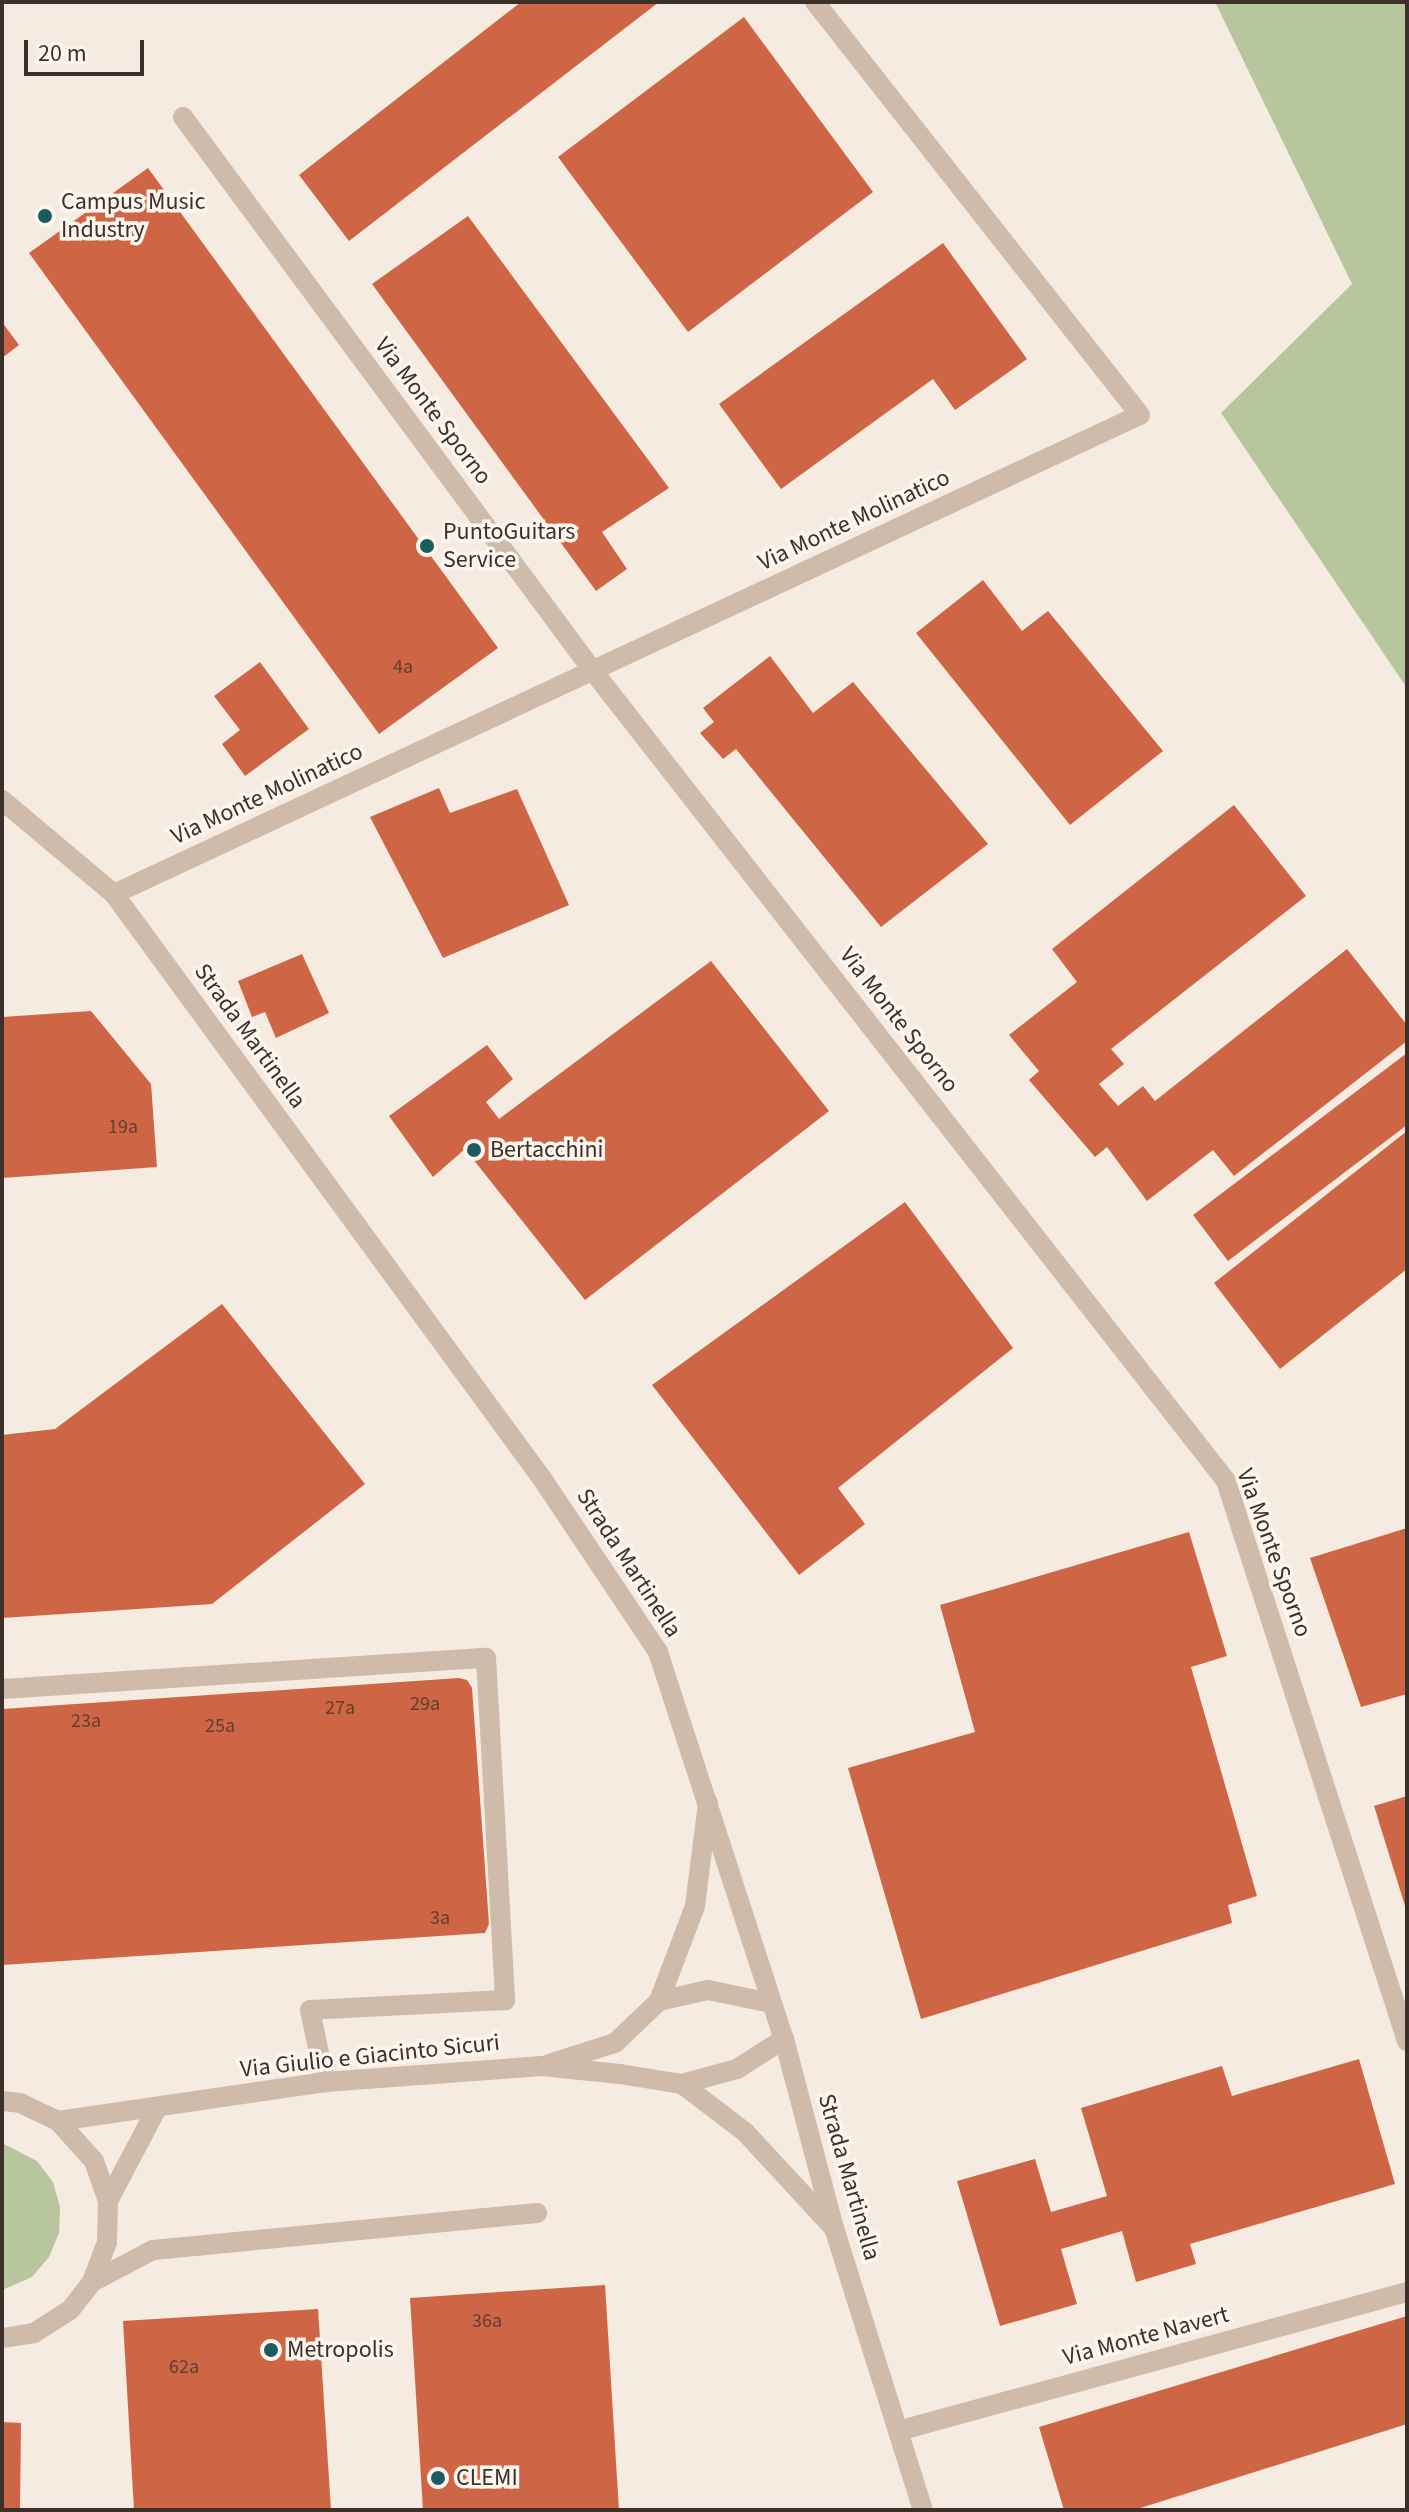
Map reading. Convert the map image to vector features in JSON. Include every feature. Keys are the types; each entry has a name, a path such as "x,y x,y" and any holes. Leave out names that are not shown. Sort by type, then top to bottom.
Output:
{"street":[{"name":"Via Monte Molinatico","path":"114,894 1140,415 815,2"},
{"name":"Via Monte Sporno","path":"183,117 593,671 1226,1481 1407,2041"},
{"name":"Strada Martinella","path":"2,800 114,894 543,1480 658,1652 784,2039 834,2228 923,2510"},
{"path":"2,1689 486,1658 505,2000 310,2010 325,2082"},
{"name":"Via Giulio e Giacinto Sicuri","path":"542,2066 615,2043 659,2001 695,1906 708,1803"},
{"path":"659,2001 708,1990 771,2003"},
{"name":"Via Giulio e Giacinto Sicuri","path":"58,2121 325,2082 542,2066 682,2084 737,2069 784,2039"},
{"name":"Via Giulio e Giacinto Sicuri","path":"682,2084 745,2132 834,2228"},
{"path":"2,2101 20,2103 58,2121 94,2161 108,2201 107,2242 92,2282"},
{"path":"108,2201 157,2108"},
{"path":"2,2338 34,2333 58,2318 92,2282 153,2250 537,2213"},
{"name":"Via Monte Navert","path":"898,2431 1407,2292"}],"green space":[{"path":"1215,2 1407,2 1407,688 1221,413 1352,284"},
{"path":"2,2143 37,2161 53,2182 60,2207 59,2233 49,2257 32,2277 2,2290"}],"building":[{"path":"521,2 659,2 349,241 299,175"},
{"path":"744,17 873,192 688,332 558,157"},
{"path":"148,168 498,648 379,734 29,253"},
{"path":"468,216 669,488 602,532 627,569 596,591 372,284"},
{"path":"943,243 1027,359 955,410 933,379 781,489 719,404"},
{"path":"2,322 19,345 2,358"},
{"path":"983,580 1022,631 1048,611 1163,751 1070,825 916,633"},
{"path":"770,656 813,713 853,682 988,844 881,927 736,749 723,759 700,733 714,722 703,708"},
{"path":"260,662 309,729 245,776 222,744 240,730 214,696"},
{"path":"439,788 450,813 517,789 569,905 443,958 370,817"},
{"path":"1234,805 1306,896 1111,1049 1124,1064 1099,1084 1118,1106 1143,1086 1155,1101 1347,949 1407,1025 1407,1041 1234,1176 1213,1150 1147,1201 1107,1147 1095,1157 1029,1080 1039,1071 1009,1035 1077,982 1052,949"},
{"path":"302,954 329,1013 276,1038 265,1012 252,1017 238,981"},
{"path":"711,961 829,1111 585,1300 465,1149 433,1177 389,1116 487,1045 513,1079 486,1102 499,1119"},
{"path":"91,1011 151,1084 157,1167 2,1178 2,1017"},
{"path":"1407,1053 1407,1125 1228,1261 1193,1215"},
{"path":"1407,1131 1407,1269 1280,1369 1214,1283"},
{"path":"905,1202 1013,1348 838,1488 865,1524 799,1575 652,1385"},
{"path":"222,1304 365,1484 212,1604 2,1618 2,1435 55,1429"},
{"path":"1407,1528 1407,1694 1361,1707 1310,1558"},
{"path":"1189,1532 1227,1656 1191,1667 1257,1896 1228,1905 1232,1923 921,2019 848,1768 975,1732 940,1605"},
{"path":"459,1678 467,1680 472,1688 489,1924 485,1933 2,1965 2,1709"},
{"path":"1407,1796 1407,1909 1406,1909 1374,1806"},
{"path":"1359,2059 1395,2184 1190,2244 1196,2264 1136,2282 1122,2231 1061,2249 1077,2304 1000,2326 957,2181 1035,2159 1051,2212 1107,2196 1081,2108 1222,2066 1232,2096"},
{"path":"605,2285 619,2510 423,2510 410,2298"},
{"path":"318,2309 331,2510 134,2510 123,2321"},
{"path":"1407,2316 1407,2424 1134,2510 1064,2510 1039,2427"},
{"path":"2,2422 21,2423 20,2510 2,2510"}],"place":[{"name":"Campus Music Industry","path":"45,216"},
{"name":"PuntoGuitars Service","path":"427,546"},
{"name":"Bertacchini","path":"474,1150"},
{"name":"Metropolis","path":"271,2350"},
{"name":"CLEMI","path":"438,2478"}]}
